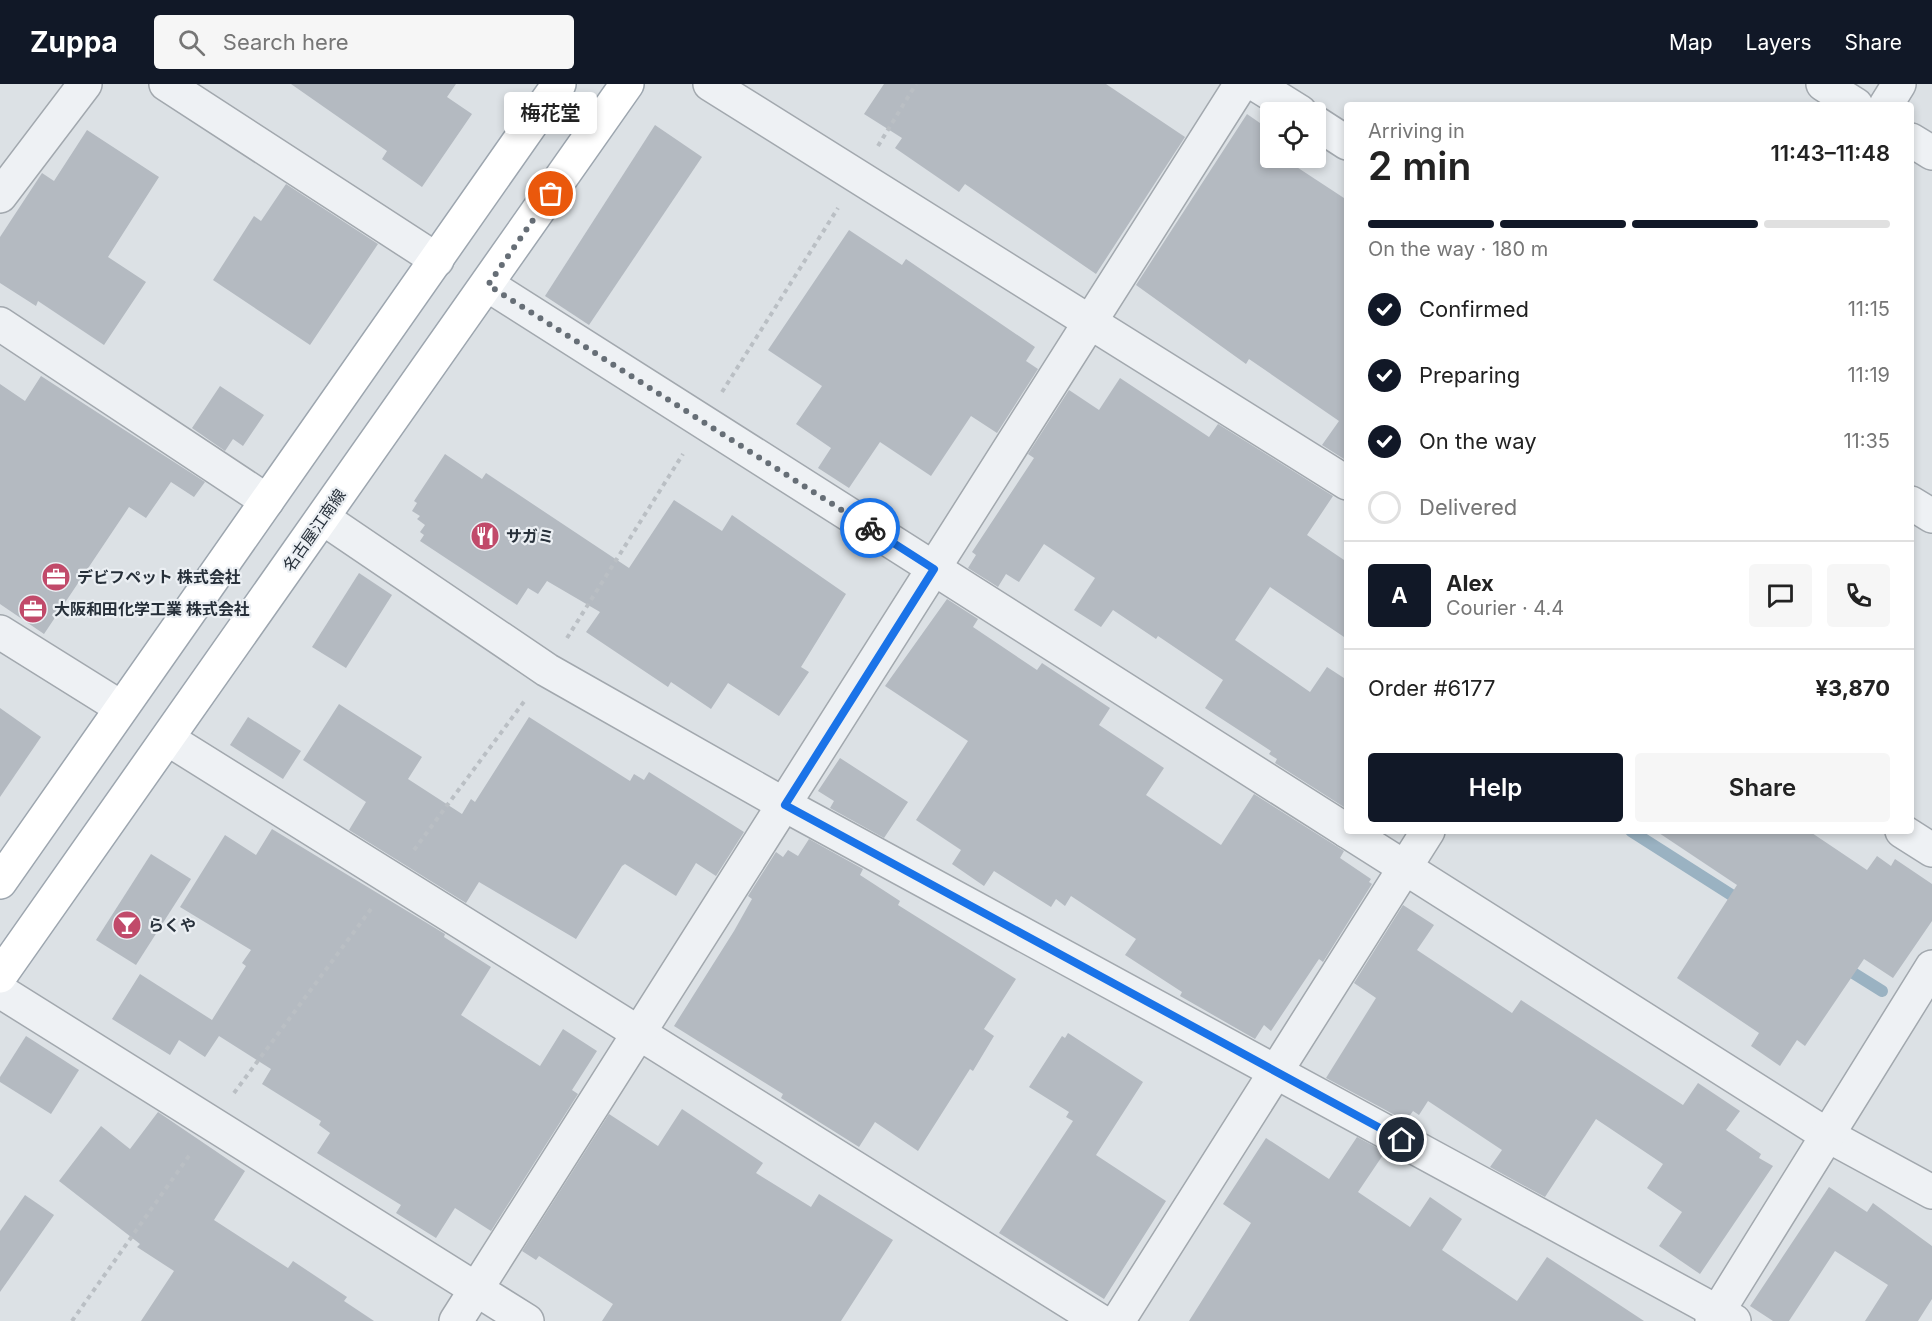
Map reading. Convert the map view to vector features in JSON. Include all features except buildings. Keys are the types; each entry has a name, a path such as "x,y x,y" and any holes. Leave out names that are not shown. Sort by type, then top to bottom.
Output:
{"main road":[{"path":"0,882 120,707 438,260 559,84"},
{"name":"名古屋江南線","path":"0,976 488,285 627,84"}],"street":[{"path":"0,196 85,84"},
{"path":"166,84 438,260"},
{"path":"710,84 1344,481"},
{"path":"456,1321 1241,84"},
{"path":"1255,84 1284,102"},
{"path":"1823,84 1851,102"},
{"path":"1888,102 1899,84"},
{"path":"1326,129 1344,141"},
{"path":"1914,142 1932,153"},
{"path":"488,285 1344,829"},
{"path":"0,324 267,501"},
{"path":"1914,505 1932,516"},
{"path":"323,518 547,670 785,805 1277,1072 1721,1318 1827,1135 1932,967"},
{"path":"0,632 120,707"},
{"path":"168,739 1100,1321"},
{"path":"1352,834 1827,1135 1932,1192"},
{"path":"1118,1321 1426,834"},
{"path":"1907,834 1932,849"},
{"path":"0,991 527,1321"}],"path":[{"path":"72,1321 212,1124 547,670 916,84"}],"waterway":[{"path":"1636,834 1744,903"},
{"path":"1842,966 1882,991"}],"way so far":[{"path":"551,194 488,285 870,528"}],"place":[{"name":"梅花堂","path":"551,194"},
{"name":"サガミ","path":"485,536"},
{"name":"デビフペット 株式会社","path":"56,577"},
{"name":"大阪和田化学工業 株式会社","path":"33,609"},
{"name":"らくや","path":"127,925"}],"route":[{"path":"870,528 934,569 785,805 1402,1140"}]}
